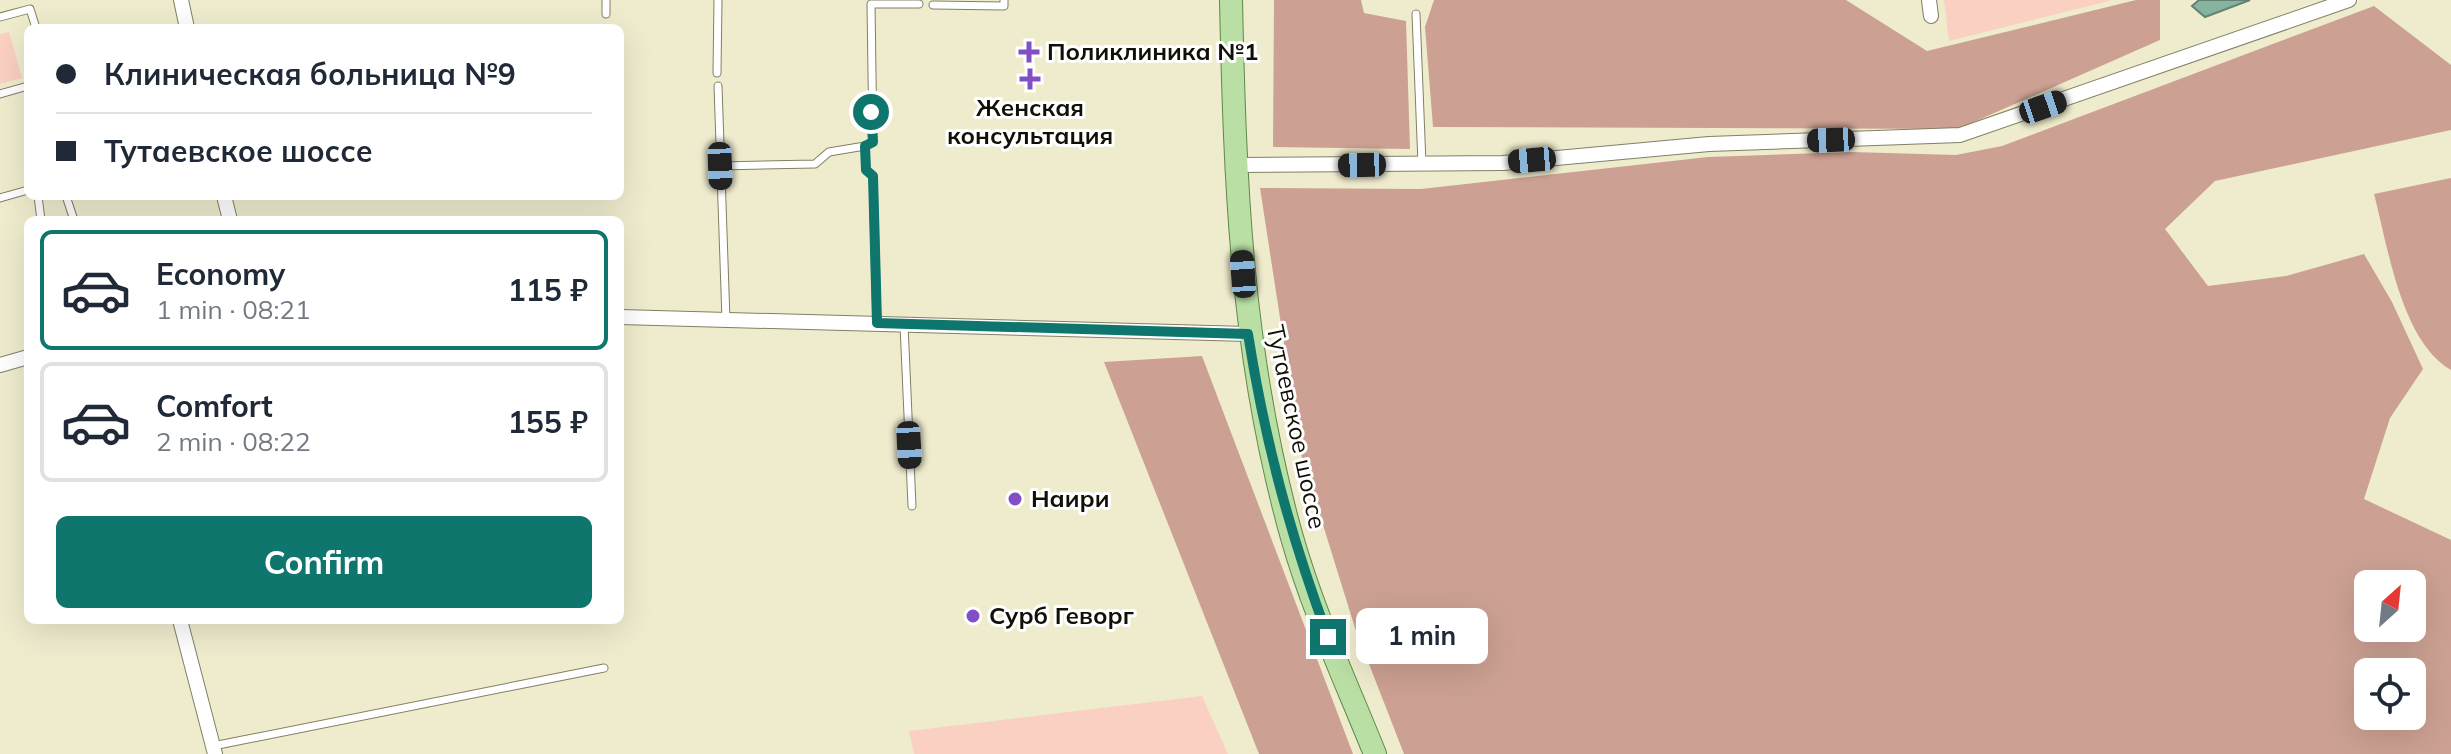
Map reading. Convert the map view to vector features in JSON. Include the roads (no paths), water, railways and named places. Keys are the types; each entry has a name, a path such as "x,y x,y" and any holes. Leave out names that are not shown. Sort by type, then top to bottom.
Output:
{"main road":[{"name":"Тутаевское шоссе","path":"1231,0 1234,165 1248,334 1257,394 1291,537 1375,754"}],"street":[{"path":"181,0 186,24"},
{"path":"1929,0 1931,16"},
{"path":"1234,165 1503,163 1709,144 1960,135 2349,0"},
{"path":"624,317 1248,334"},
{"path":"0,365 24,358"},
{"path":"181,624 214,750"}],"lane":[{"path":"27,0 35,24"},
{"path":"606,0 606,14"},
{"path":"717,73 718,0"},
{"path":"933,5 1004,6 1004,0"},
{"path":"720,166 815,164 829,152 873,142 871,4 919,4"},
{"path":"0,17 30,9"},
{"path":"1416,14 1422,164"},
{"path":"718,86 726,320"},
{"path":"0,94 24,87"},
{"path":"865,146 866,170 873,176 877,323"},
{"path":"0,198 24,191"},
{"path":"904,323 912,506"},
{"path":"214,750 604,668"}],"place":[{"name":"Поликлиника №1","path":"1029,52"},
{"name":"Женская консультация","path":"1030,79"},
{"name":"Наири","path":"1015,499"},
{"name":"Сурб Геворг","path":"973,616"}]}
